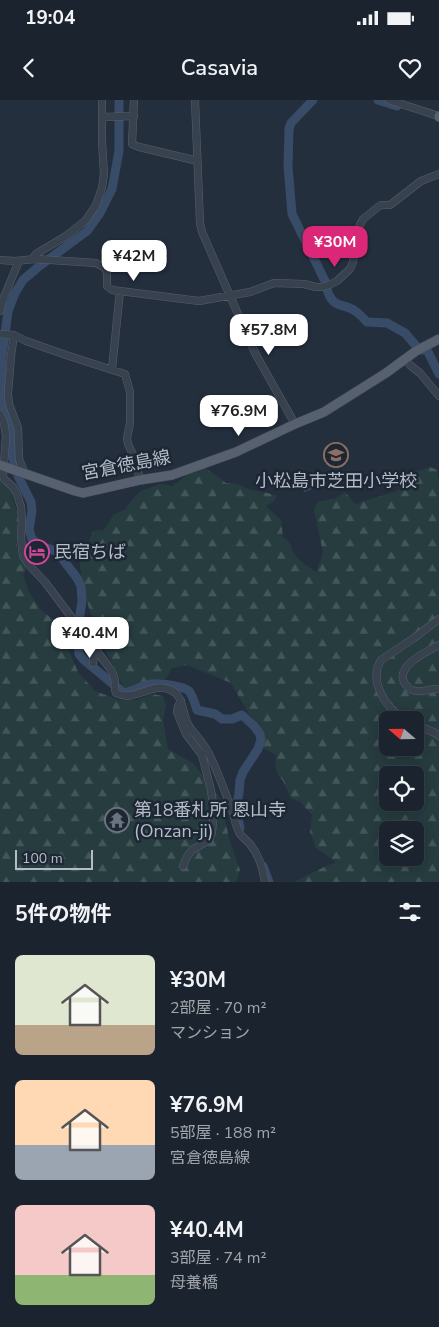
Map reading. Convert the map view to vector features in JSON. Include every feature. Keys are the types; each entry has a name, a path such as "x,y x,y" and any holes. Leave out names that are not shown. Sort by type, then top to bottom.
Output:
{"main road":[{"name":"宮倉徳島線","path":"4,467 83,493 172,475 236,452 331,407 378,378 416,351 439,339"}],"street":[{"path":"33,259 36,254 66,236 86,220 96,205 102,188 104,174 102,141 105,117 102,100"},
{"path":"134,100 132,144 194,160 197,159"},
{"path":"195,100 200,223 202,232 255,353 295,424"},
{"path":"389,100 439,116"},
{"path":"105,117 132,117"},
{"path":"0,260 33,259 96,263 105,268 107,286 112,290 193,301 250,292 274,283 298,283 316,287 326,286 337,281 350,269 353,262 357,235 363,220 381,205 390,204 421,181 439,174"},
{"path":"0,311 19,260"},
{"path":"112,368 120,291"},
{"path":"0,334 13,335 125,374 130,392 130,423 127,438 140,480"},
{"path":"13,335 8,394 9,404 18,428 19,459 23,474"},
{"path":"405,359 439,396"},
{"path":"0,414 6,436 4,478 13,487 21,507 20,536 23,556 96,648 113,673 116,694 131,696 153,688 163,687 178,694 186,721 209,753 233,812 240,835 256,853 265,882"},
{"path":"394,711 383,698 376,679 378,665 381,660 439,619"},
{"path":"439,645 406,666 403,676 404,682 410,690 420,692 434,689 439,690"},
{"path":"93,664 96,648"},
{"path":"181,701 177,712 186,734 202,755 211,790 214,812 212,832 209,840 192,850 182,866"},
{"path":"424,728 439,736"}],"green space":[{"path":"204,467 226,483 238,484 251,490 277,496 274,501 266,506 281,520 283,537 289,543 296,556 316,572 323,553 314,509 318,502 336,498 345,492 355,504 403,489 399,477 430,467 438,470 439,882 294,882 336,862 316,848 310,832 312,815 300,802 291,798 277,773 276,755 263,748 262,731 249,714 231,683 187,665 172,668 165,680 124,688 97,632 85,596 80,567 81,553 93,531 104,530 113,515 124,510 139,492 159,484 172,486"},
{"path":"0,482 10,489 18,515 17,546 26,569 23,575 29,592 40,609 62,627 78,672 95,691 119,700 137,700 152,694 163,696 166,705 163,720 168,749 194,764 220,798 230,842 240,870 236,882 0,882"}],"water":[{"path":"305,471 312,489 304,492 297,474"}],"waterway":[{"path":"119,100 119,151 112,189 100,213 87,231 23,280 15,293 8,311 2,357 2,402 12,428 14,463 31,502 32,511 29,530 32,539 43,547 58,553 81,586 82,601 77,634 79,654 124,693 151,684 165,684 186,689 194,700 197,710 215,714 222,719 232,719 242,715 260,734 261,740 258,749 240,780 236,810 240,828"},
{"path":"313,100 291,123 289,129 288,166 292,214 334,302 350,308 367,322 387,323 405,333 417,347"},
{"path":"378,100 397,106"},
{"path":"422,350 427,350 439,374"},
{"path":"263,866 269,882"}],"place":[{"name":"小松島市芝田小学校","path":"336,455"},
{"name":"民宿ちば","path":"37,552"},
{"name":"第18番札所 恩山寺 (Onzan-ji)","path":"117,820"}]}
